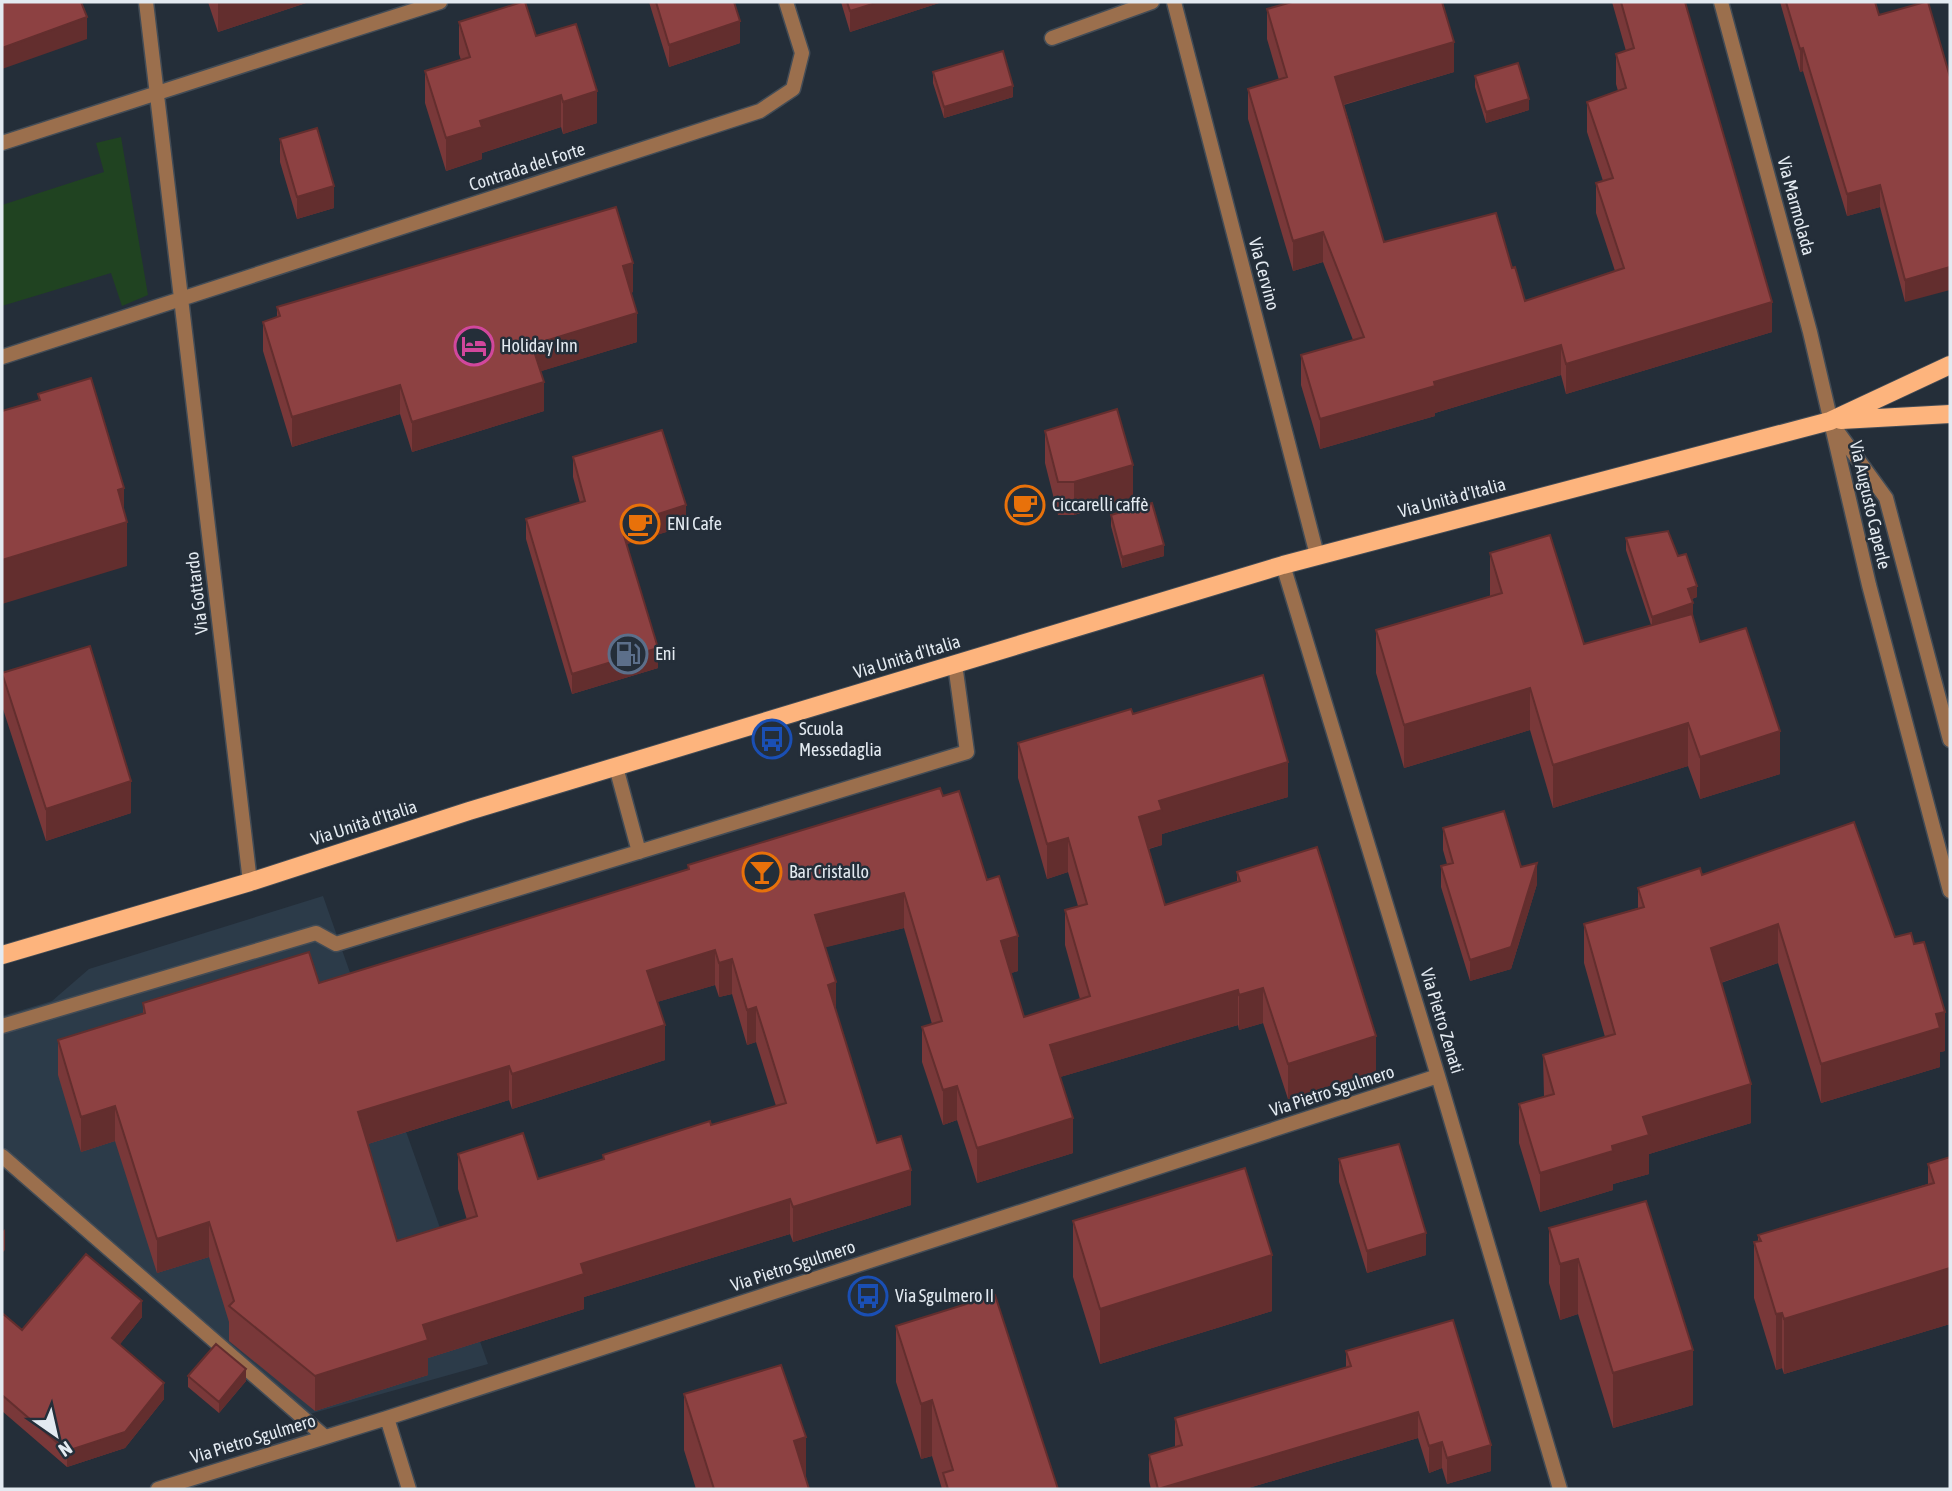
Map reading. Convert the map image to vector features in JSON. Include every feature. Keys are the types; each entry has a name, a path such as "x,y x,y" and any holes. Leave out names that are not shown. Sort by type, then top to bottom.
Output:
{"main road":[{"name":"Via Unità d'Italia","path":"2,955 250,882 469,811 1317,555 1830,421 1950,365"},
{"name":"Via Unità d'Italia","path":"1830,421 1950,414"}],"street":[{"name":"Via Gottardo","path":"146,2 250,882"},
{"path":"2,143 440,2"},
{"name":"Contrada del Forte","path":"182,300 760,111 793,89 802,53 786,2"},
{"path":"1052,38 1152,2"},
{"name":"Via Cervino","path":"1174,2 1317,555"},
{"name":"Via Marmolada","path":"1721,2 1810,332 1830,421"},
{"path":"2,357 182,300"},
{"name":"Via Augusto Caperle","path":"1830,421 1886,498 1950,740"},
{"name":"Via Augusto Caperle","path":"1830,421 1950,891"},
{"name":"Via Pietro Zenati","path":"1283,565 1560,1489"},
{"path":"2,1026 316,933 336,944 967,752 955,664"},
{"path":"616,766 639,852"},
{"name":"Via Pietro Sgulmero","path":"158,1489 387,1418 1438,1076"},
{"path":"2,1156 325,1437"},
{"path":"387,1418 409,1489"}],"shaded area":[{"path":"323,896 488,1364 292,1419 2,1152 2,1016 52,1001 89,969"}],"green space":[{"path":"121,137 148,295 122,306 111,273 2,306 2,205 104,172 96,143"}],"building":[{"path":"2,2 81,2 87,17 2,48"},
{"path":"525,2 536,36 576,24 597,91 563,102 561,95 480,121 482,127 446,138 425,71 470,57 459,22"},
{"path":"656,2 734,2 740,21 669,45"},
{"path":"847,2 879,2 850,11"},
{"path":"1292,2 1442,2 1454,42 1335,77 1384,242 1496,213 1525,301 1624,268 1596,183 1613,178 1587,102 1626,88 1616,54 1634,48 1621,2 1685,2 1772,302 1566,364 1561,345 1434,382 1435,386 1320,419 1301,355 1364,337 1323,232 1293,241 1248,89 1287,77 1267,9"},
{"path":"1786,2 1875,2 1879,15 1928,2 1950,77 1950,267 1905,280 1880,185 1847,194 1803,48 1800,49"},
{"path":"1003,51 1013,86 944,107 933,72"},
{"path":"1518,63 1529,99 1486,112 1475,76"},
{"path":"317,128 334,186 297,197 280,139"},
{"path":"616,207 633,263 623,266 637,313 532,345 544,382 412,422 400,385 292,417 263,322 280,316 277,307"},
{"path":"91,378 124,488 118,490 127,522 2,560 2,411 40,400 38,394"},
{"path":"1117,409 1133,465 1074,482 1058,482 1045,431"},
{"path":"662,430 686,505 621,526 658,648 572,674 526,519 585,501 573,457"},
{"path":"1152,503 1164,545 1122,557 1111,515"},
{"path":"1668,531 1678,556 1686,554 1697,586 1688,589 1693,603 1652,617 1626,538"},
{"path":"1550,535 1584,644 1692,614 1700,642 1746,628 1780,731 1700,757 1688,723 1553,765 1530,688 1404,725 1376,630 1502,593 1490,553"},
{"path":"90,646 131,781 46,809 2,673"},
{"path":"1263,675 1288,762 1159,801 1162,810 1139,817 1165,905 1240,881 1237,872 1317,847 1376,1036 1288,1064 1263,988 1239,995 1238,990 1050,1045 1073,1118 977,1148 957,1086 943,1090 922,1027 942,1021 904,893 815,915 836,982 828,985 877,1143 901,1136 911,1170 793,1207 790,1199 581,1264 584,1274 423,1325 428,1340 315,1376 229,1306 234,1301 209,1222 157,1239 115,1106 81,1117 58,1040 145,1013 143,1003 309,952 319,983 940,788 943,796 959,791 987,880 999,876 1018,936 1001,941 1024,1017 1090,996 1065,910 1087,904 1068,838 1047,844 1018,743 1131,709 1133,714","holes":["715,950 719,963 732,959 747,1010 756,1007 786,1103 711,1125 710,1121 603,1155 604,1159 538,1179 523,1133 458,1154 477,1216 397,1241 358,1112 509,1066 512,1074 665,1025 647,971"]},
{"path":"1504,811 1521,867 1537,863 1511,947 1470,960 1441,866 1453,863 1443,828"},
{"path":"1854,822 1895,937 1911,933 1914,944 1924,942 1945,1012 1936,1014 1940,1028 1821,1064 1778,924 1711,948 1751,1084 1643,1117 1649,1135 1612,1146 1613,1151 1540,1173 1519,1104 1554,1094 1543,1055 1615,1034 1584,924 1644,907 1638,888 1700,868 1702,875"},
{"path":"1399,1144 1426,1233 1367,1251 1339,1159"},
{"path":"1950,1157 1950,1268 1784,1319 1782,1313 1776,1314 1754,1242 1761,1241 1758,1235 1934,1183 1928,1164"},
{"path":"1245,1168 1272,1255 1100,1309 1073,1221"},
{"path":"1646,1201 1693,1350 1613,1373 1578,1259 1560,1264 1549,1228"},
{"path":"86,1254 142,1301 112,1338 164,1383 125,1432 67,1451 2,1395 2,1313 22,1330"},
{"path":"995,1295 1058,1489 948,1489 943,1473 953,1470 932,1400 921,1404 896,1326"},
{"path":"1453,1320 1491,1445 1447,1458 1442,1442 1429,1446 1418,1412 1158,1489 1149,1455 1182,1445 1175,1418 1351,1366 1346,1351"},
{"path":"216,1344 246,1369 219,1402 188,1376"},
{"path":"781,1365 806,1437 794,1441 809,1489 714,1489 684,1394"}],"place":[{"name":"Holiday Inn","path":"474,346"},
{"name":"Ciccarelli caffè","path":"1025,505"},
{"name":"ENI Cafe","path":"640,524"},
{"name":"Eni","path":"628,654"},
{"name":"Scuola Messedaglia","path":"772,739"},
{"name":"Bar Cristallo","path":"762,872"},
{"name":"Via Sgulmero II","path":"868,1296"}]}
